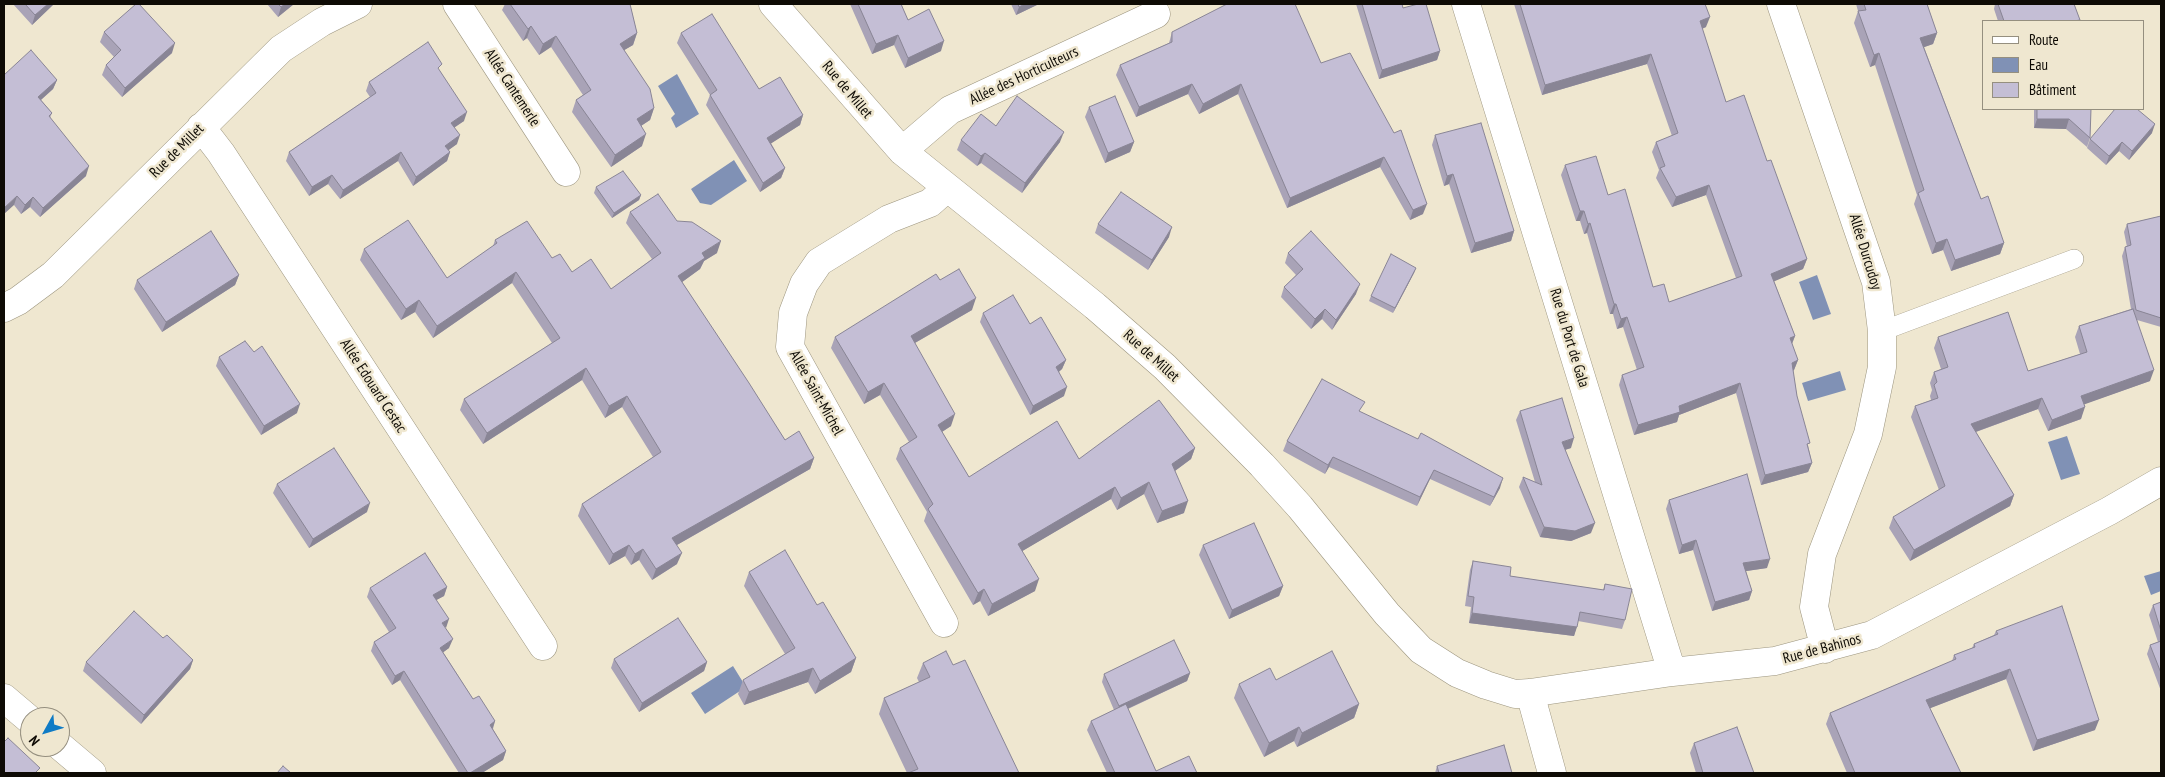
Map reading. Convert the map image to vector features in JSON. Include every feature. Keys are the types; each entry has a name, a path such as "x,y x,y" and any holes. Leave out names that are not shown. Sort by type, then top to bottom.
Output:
{"street":[{"name":"Rue de Millet","path":"4,308 18,301 53,275 281,49 322,22 358,4"},
{"name":"Allée Cantemerle","path":"457,4 566,172"},
{"name":"Rue de Millet","path":"773,4 902,152 1095,306 1165,366 1262,465 1300,507 1387,614 1421,650 1457,673 1486,685 1515,694 1530,694"},
{"name":"Rue du Port de Gala","path":"1466,4 1672,672"},
{"name":"Allée Durcudoy","path":"1781,4 1876,282 1882,331 1882,367 1868,434 1822,554 1814,607 1825,649"},
{"name":"Allée des Horticulteurs","path":"902,152 950,110 1156,14"},
{"name":"Allée Edouard Cestac","path":"201,127 221,153 543,646"},
{"name":"Allée Saint-Michel","path":"944,623 790,347 794,313 804,284 819,262 890,220 930,202 947,188"},
{"name":"Rue de Bahinos","path":"1530,694 1672,672 1775,661 1872,635 2109,512 2161,481"},
{"path":"1530,694 1552,773"},
{"path":"4,698 20,712"},
{"path":"70,754 92,773"}],"lane":[{"path":"1882,331 2074,259"}],"water":[{"path":"677,74 699,114 676,128 671,118 675,114 658,86"},
{"path":"734,160 747,181 711,205 700,203 691,189"},
{"path":"1817,275 1831,314 1813,320 1799,282"},
{"path":"1840,371 1846,390 1808,401 1802,383"},
{"path":"2067,436 2080,474 2061,480 2048,442"},
{"path":"2161,571 2161,591 2151,595 2144,576"},
{"path":"733,666 746,687 705,714 691,693"}],"building":[{"path":"25,4 48,4 35,15"},
{"path":"136,4 139,4 175,43 125,88 106,65 121,50 104,32"},
{"path":"510,4 630,4 637,33 620,44 650,89 654,108 637,119 646,134 615,155 576,100 591,90 556,36 543,44 531,26 528,29"},
{"path":"858,4 901,4 908,20 929,9 944,41 908,58 898,35 876,44"},
{"path":"1227,4 1295,4 1321,63 1350,53 1394,133 1401,130 1427,204 1413,210 1384,157 1290,198 1241,84 1203,104 1192,84 1139,107 1120,65 1172,42 1172,32"},
{"path":"1362,4 1402,4 1403,8 1426,4 1440,51 1382,70"},
{"path":"1520,4 1705,4 1710,17 1700,21 1726,102 1744,95 1767,161 1771,160 1807,259 1771,274 1795,336 1790,338 1798,360 1792,363 1797,396 1810,443 1807,444 1812,463 1765,475 1740,383 1679,406 1680,412 1638,425 1622,375 1644,367 1627,317 1621,319 1616,304 1614,304 1590,223 1588,224 1584,211 1580,211 1565,165 1596,156 1608,195 1625,189 1653,287 1664,284 1669,302 1742,276 1709,185 1676,197 1660,168 1665,166 1656,142 1678,133 1651,54 1545,85"},
{"path":"1864,4 1927,4 1937,33 1920,38 1981,199 1988,196 2004,243 1955,260 1947,239 1936,243 1918,193 1924,190 1879,53 1874,55 1858,11 1866,10"},
{"path":"1998,4 2074,4 2080,20 2004,20"},
{"path":"712,14 759,89 780,77 803,115 767,138 785,168 763,183 710,95 717,90 681,33"},
{"path":"428,42 442,64 438,68 467,112 451,123 460,135 445,146 450,152 416,177 401,152 343,190 332,175 312,187 289,152 376,93 369,82"},
{"path":"31,50 57,80 38,97 52,113 49,116 89,166 43,208 33,197 25,205 17,196 4,208 4,75"},
{"path":"1017,96 1064,132 1025,183 985,153 981,156 961,140 981,114 996,126"},
{"path":"1115,96 1134,142 1108,153 1089,107"},
{"path":"2037,110 2091,110 2090,138 2069,119 2037,119"},
{"path":"2114,110 2138,110 2155,124 2132,151 2122,142 2109,156 2090,139"},
{"path":"1481,123 1514,231 1475,243 1453,174 1447,176 1435,135"},
{"path":"623,171 641,195 614,213 596,187"},
{"path":"1121,192 1172,227 1152,260 1098,224"},
{"path":"658,194 677,221 692,222 721,241 702,253 705,258 678,276 785,440 799,431 814,458 672,538 682,553 656,569 643,549 635,554 629,545 613,554 582,504 661,452 627,396 609,406 586,368 487,433 464,399 560,338 516,272 437,326 419,300 406,309 364,249 408,220 447,278 497,243 495,240 527,221 552,258 560,254 572,272 591,259 611,289 661,253 630,212"},
{"path":"2161,216 2161,318 2136,310 2125,247 2131,245 2127,224"},
{"path":"211,231 239,275 166,322 137,280"},
{"path":"1311,231 1360,284 1336,320 1325,309 1315,319 1284,287 1303,269 1288,253"},
{"path":"1391,254 1416,268 1395,308 1371,296"},
{"path":"959,269 976,298 911,336 955,414 938,425 969,477 1057,421 1079,459 1159,400 1195,448 1172,464 1188,501 1162,511 1149,482 1121,498 1115,487 1018,544 1039,579 992,604 984,589 978,593 928,509 933,504 900,448 917,437 884,383 868,392 835,337 936,274 940,280"},
{"path":"1013,295 1030,324 1041,317 1066,360 1056,367 1067,387 1033,406 983,313"},
{"path":"2133,309 2154,370 2081,396 2085,407 2052,420 2042,398 1971,424 2014,495 1914,550 1893,517 1945,486 1915,406 1938,398 1934,385 1937,382 1934,372 1948,367 1938,337 2008,312 2028,371 2087,352 2079,326"},
{"path":"245,341 254,352 262,346 300,404 264,426 219,357"},
{"path":"1322,379 1365,402 1359,411 1418,439 1421,433 1503,478 1494,497 1434,470 1420,497 1333,457 1328,465 1287,441"},
{"path":"1562,398 1574,438 1562,442 1595,523 1575,531 1544,527 1523,477 1542,485 1520,411"},
{"path":"334,448 370,503 313,539 277,484"},
{"path":"1747,474 1770,559 1743,563 1752,591 1715,602 1696,540 1682,545 1669,500"},
{"path":"1254,523 1283,586 1232,610 1203,545"},
{"path":"785,550 817,605 823,602 856,658 820,681 813,668 749,692 743,680 795,648 749,572"},
{"path":"425,553 447,587 433,595 449,619 442,623 453,639 440,648 473,699 479,696 495,721 490,725 506,751 470,773 468,773 404,671 395,676 374,642 396,628 370,588"},
{"path":"1473,561 1511,567 1510,576 1604,590 1605,584 1632,589 1625,620 1580,612 1577,627 1472,613 1474,597 1468,596"},
{"path":"2161,602 2161,631 2153,605"},
{"path":"2062,606 2099,720 2037,740 2010,669 1926,700 1961,773 1855,773 1830,713 1956,659 1954,655 1975,647 1974,644 1998,634 1996,631"},
{"path":"134,611 163,638 167,635 193,660 144,715 86,662"},
{"path":"678,618 707,662 642,703 614,659"},
{"path":"1174,640 1190,673 1119,706 1104,674"},
{"path":"2161,641 2161,673 2150,645"},
{"path":"946,651 953,665 965,660 1019,773 908,773 918,769 884,698 930,677 923,663"},
{"path":"1332,651 1359,704 1302,733 1299,727 1269,743 1239,684 1270,668 1276,680"},
{"path":"1126,704 1156,771 1189,756 1197,773 1115,773 1091,721"},
{"path":"1737,727 1754,773 1703,773 1694,743"},
{"path":"8,738 20,749 20,757 28,757 40,768 35,773 4,773 4,742"},
{"path":"1504,745 1512,773 1439,773 1437,766"},
{"path":"283,766 291,773 277,773"}]}
